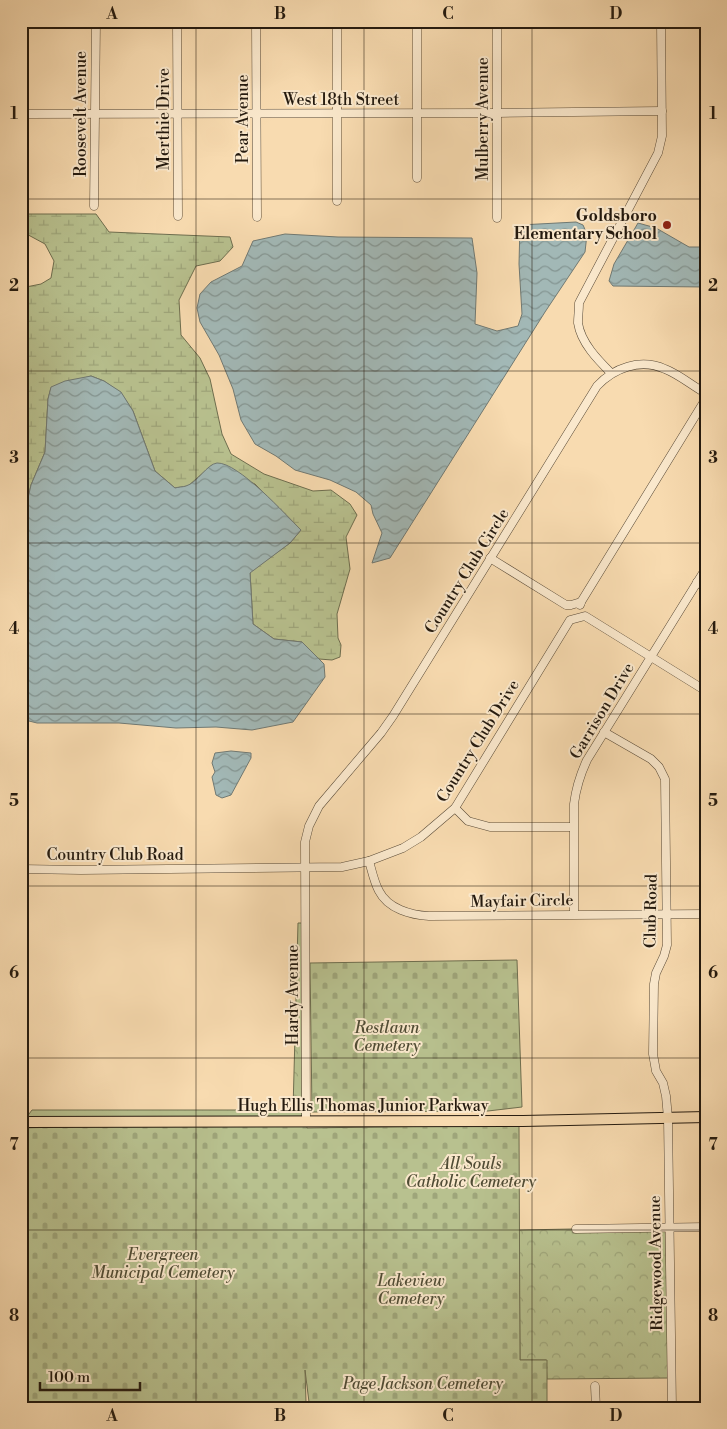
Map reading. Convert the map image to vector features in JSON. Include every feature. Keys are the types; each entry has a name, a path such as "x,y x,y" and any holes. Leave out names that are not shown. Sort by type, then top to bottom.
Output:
{"main road":[{"name":"Hugh Ellis Thomas Junior Parkway","path":"21,1122 523,1121 706,1117"}],"street":[{"name":"Roosevelt Avenue","path":"94,206 96,21"},
{"name":"Merthie Drive","path":"177,21 178,216"},
{"name":"Pear Avenue","path":"256,21 257,216"},
{"path":"337,21 337,201"},
{"path":"417,21 417,178"},
{"name":"Mulberry Avenue","path":"497,21 498,218"},
{"path":"612,373 595,356 584,340 578,324 579,303 658,153 662,136 661,21"},
{"name":"West 18th Street","path":"21,114 497,114 662,111"},
{"name":"Country Club Circle","path":"306,868 305,842 309,826 319,806 394,716 596,386 617,370 631,366 646,365 664,368 704,390"},
{"path":"704,390 702,396 705,401"},
{"name":"Country Club Drive","path":"209,869 342,867 369,861 402,848 421,837 455,808 705,401"},
{"path":"490,558 706,691"},
{"name":"Garrison Drive","path":"574,914 573,826 576,791 580,775 604,732 706,568"},
{"path":"697,582 706,588"},
{"name":"Club Road","path":"604,732 651,759 659,767 665,780 666,945 654,984 653,1054 656,1071 663,1083 668,1118"},
{"path":"455,808 468,821 490,827 573,826"},
{"name":"Mayfair Circle","path":"369,861 379,893 388,902 411,915 706,914"},
{"name":"Hardy Avenue","path":"306,868 306,1121"},
{"name":"Country Club Road","path":"21,869 209,869"},
{"name":"Ridgewood Avenue","path":"668,1118 672,1408"},
{"path":"576,1228 706,1227"},
{"path":"595,1386 596,1408"}],"green space":[{"path":"21,214 96,214 109,232 230,237 233,247 220,261 196,266 179,300 181,335 200,358 210,379 222,434 231,454 264,474 313,491 331,490 350,504 357,515 346,537 350,569 337,614 338,638 341,645 340,657 332,660 319,659 302,642 274,639 253,624 250,572 290,543 301,530 255,484 212,465 188,486 175,488 155,471 133,411 121,393 104,381 91,376 51,388 48,399 45,452 31,485 21,529 21,288 41,284 51,278 54,261 45,244 21,231"},
{"path":"298,923 303,923 302,1117 26,1118 32,1110 293,1110"},
{"name":"Restlawn Cemetery","path":"517,960 522,1107 488,1111 312,1112 310,963"},
{"path":"306,1121 307,1128 519,1125 520,1360 547,1360 547,1408 298,1408 298,1406 306,1405 309,1402 305,1370 306,1402 21,1406 21,1128"},
{"path":"573,1229 573,1233 593,1231 666,1231 668,1378 547,1379 546,1360 520,1360 519,1230"},
{"path":"298,1406 298,1408 119,1408"}],"water":[{"path":"576,222 583,225 587,234 585,252 390,558 372,563 382,533 371,505 356,492 330,480 295,470 255,444 241,420 233,389 219,355 200,322 197,308 200,294 211,282 242,266 253,241 285,234 338,237 472,238 477,273 475,324 497,331 518,326 522,314 519,264 520,225"},
{"path":"638,223 656,228 689,247 706,247 706,287 613,286 609,281 614,264"},
{"path":"91,376 104,381 121,392 133,411 155,471 175,488 190,484 213,464 226,465 249,480 301,530 290,543 250,573 253,624 274,639 302,642 324,664 325,677 293,722 252,730 216,727 176,728 119,723 37,723 21,719 21,529 31,485 45,452 48,399 51,387 65,381"},
{"path":"231,751 251,753 251,758 231,795 222,798 216,795 212,777 215,772 212,763 215,753"}],"place":[{"name":"Goldsboro Elementary School","path":"667,225"}],"park label":[{"name":"All Souls Catholic Cemetery","path":"471,1173"},
{"name":"Evergreen Municipal Cemetery","path":"163,1264"},
{"name":"Lakeview Cemetery","path":"411,1290"},
{"name":"Page Jackson Cemetery","path":"423,1384"}]}
